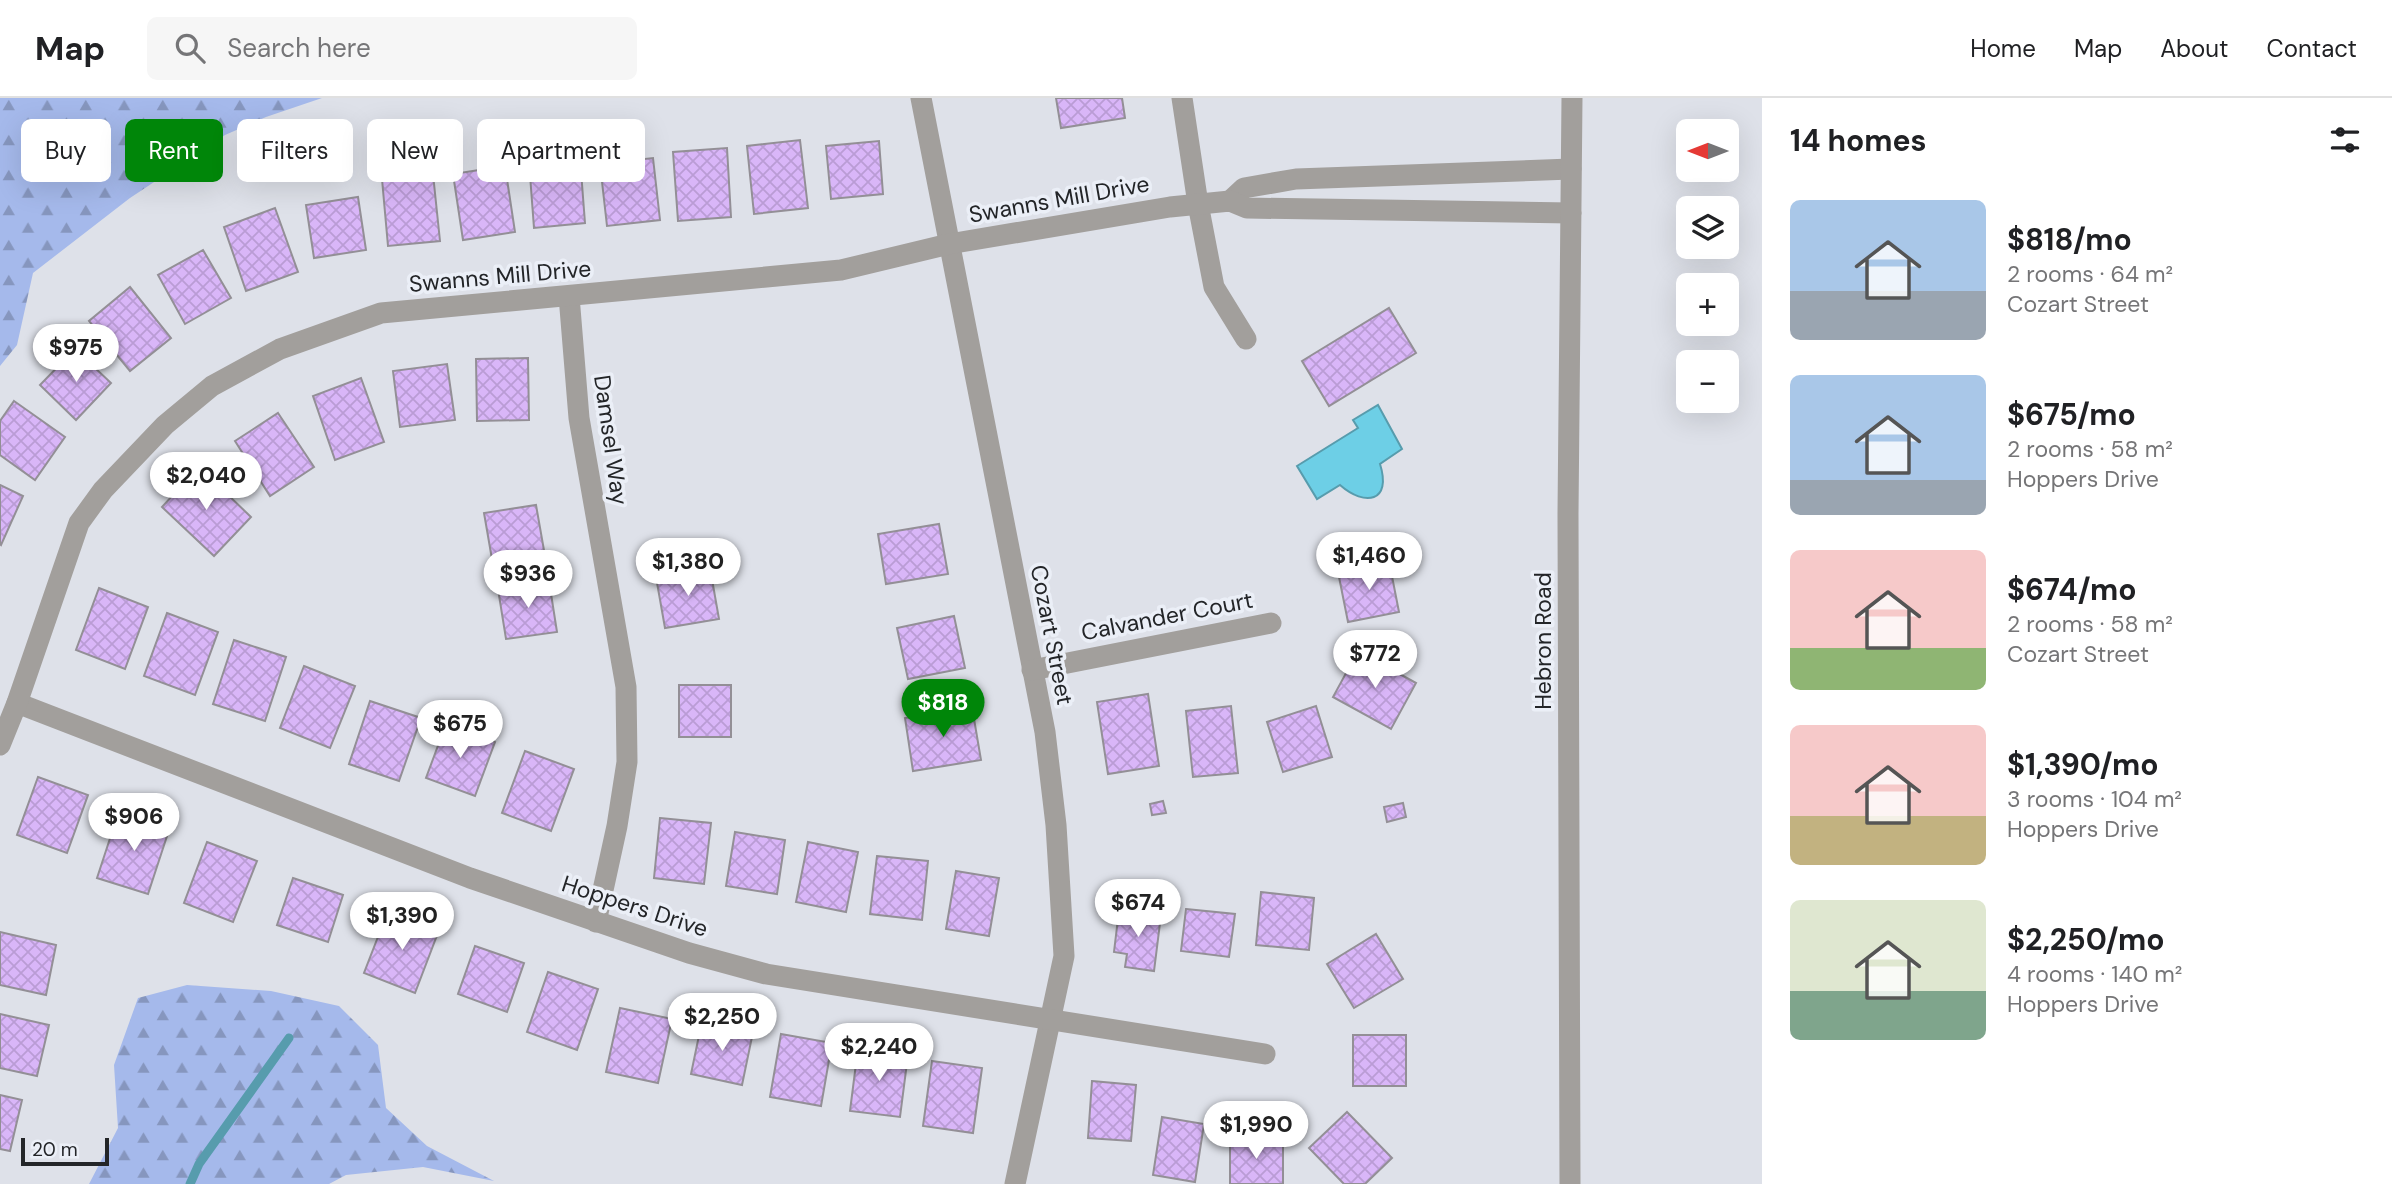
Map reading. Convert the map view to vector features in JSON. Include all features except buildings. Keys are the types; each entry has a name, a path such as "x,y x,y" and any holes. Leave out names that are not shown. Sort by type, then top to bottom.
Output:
{"street":[{"name":"Cozart Street","path":"921,98 1045,732 1056,825 1064,956 1015,1184"},
{"path":"1182,98 1213,288 1246,339"},
{"name":"Hebron Road","path":"1570,1184 1568,514 1572,98"},
{"name":"Swanns Mill Drive","path":"1230,201 1244,188 1296,178 1571,169"},
{"name":"Swanns Mill Drive","path":"0,746 79,523 103,490 165,425 212,386 280,349 381,313 841,270 949,244 1230,201 1247,208 1571,214"},
{"name":"Damsel Way","path":"569,296 579,418 626,687 627,762 596,922"},
{"name":"Calvander Court","path":"1032,670 1271,622"},
{"name":"Hoppers Drive","path":"17,703 470,878 689,953 766,974 1265,1054"}],"green space":[{"path":"0,98 322,98 261,119 237,119 237,130 223,136 223,119 125,119 125,182 154,182 33,273 17,345 0,366"},
{"path":"187,985 271,991 339,1006 378,1045 386,1108 427,1146 494,1181 423,1167 346,1175 329,1184 89,1184 118,1128 114,1065 138,998"}],"shaded area":[{"path":"1378,405 1402,449 1380,464 1383,477 1379,493 1367,498 1349,492 1340,485 1317,499 1297,466 1358,428 1353,420"}],"waterway":[{"path":"190,1184 199,1164 289,1038"}]}
